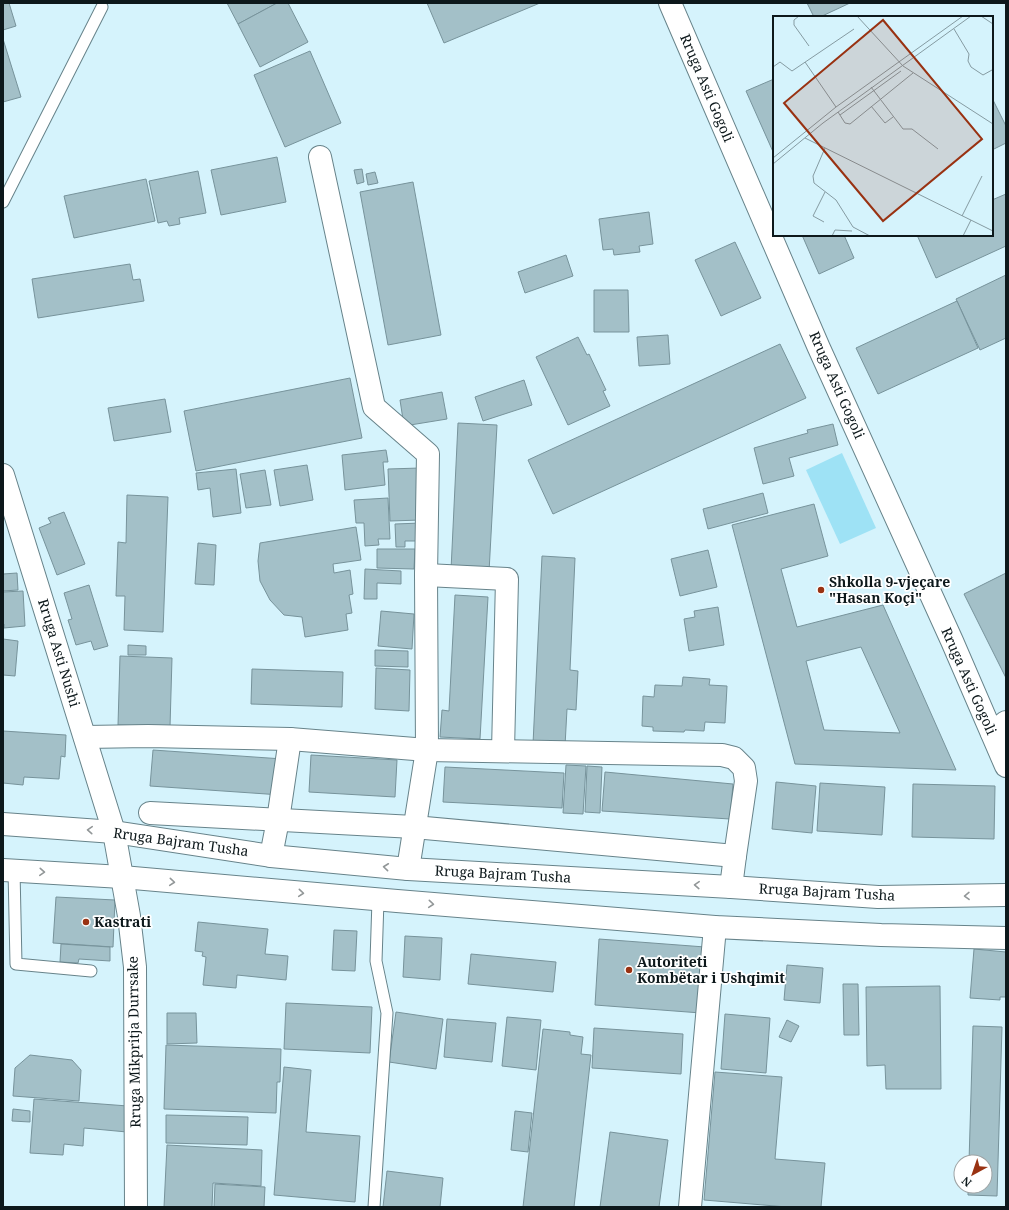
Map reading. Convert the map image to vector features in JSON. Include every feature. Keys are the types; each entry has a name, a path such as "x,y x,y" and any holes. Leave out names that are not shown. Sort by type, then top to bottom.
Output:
{"street":[{"name":"Rruga Asti Gogoli","path":"670,3 820,348 999,727 1006,766"},
{"path":"320,158 374,408 428,454 426,575 427,750 408,869"},
{"name":"Rruga Asti Nushi","path":"3,475 114,832"},
{"path":"426,575 507,579 503,751"},
{"path":"85,737 148,736 290,739 427,750 722,754 734,758 744,768 746,781 731,887"},
{"path":"271,856 290,739"},
{"path":"150,813 414,827 735,856"},
{"name":"Rruga Bajram Tusha","path":"3,824 114,832 271,856 408,869 731,887 878,897 1006,895"},
{"name":"Rruga Mikpritja Durrsake","path":"114,832 129,916 135,967 136,1207"},
{"path":"9,870 715,927 881,935 1006,938"},
{"path":"690,1207 715,927"}],"lane":[{"path":"3,202 102,7"},
{"path":"9,870 16,964 91,971"},
{"path":"374,1207 387,1013 376,961 378,900"}],"shaded area":[{"path":"842,453 876,528 840,544 806,470"}],"building":[{"path":"3,3 9,3 16,26 3,30"},
{"path":"227,3 277,3 238,24"},
{"path":"277,3 288,3 308,42 260,67 238,24"},
{"path":"427,3 540,3 444,43"},
{"path":"807,3 850,3 822,16 814,16"},
{"path":"3,39 21,97 3,102"},
{"path":"310,51 341,123 285,147 254,75"},
{"path":"773,79 773,152 746,91"},
{"path":"993,100 1006,126 1006,143 993,150"},
{"path":"277,157 286,202 221,215 211,170"},
{"path":"362,169 364,182 357,184 354,170"},
{"path":"198,171 206,213 179,218 180,224 169,226 167,221 158,223 149,181"},
{"path":"375,172 378,183 368,185 366,174"},
{"path":"146,179 155,221 74,238 64,196"},
{"path":"413,182 441,335 388,345 360,192"},
{"path":"1006,194 1006,246 936,278 917,236 993,236 993,200"},
{"path":"649,212 653,244 639,246 640,252 614,255 613,249 603,250 599,219"},
{"path":"802,236 844,236 854,258 819,274"},
{"path":"735,242 761,298 721,316 695,260"},
{"path":"566,255 573,276 525,293 518,272"},
{"path":"130,264 133,280 140,279 144,301 38,318 32,279"},
{"path":"1006,275 1006,338 980,350 956,299"},
{"path":"594,290 628,290 629,332 594,332"},
{"path":"957,301 978,348 878,394 856,348"},
{"path":"668,335 670,364 639,366 637,337"},
{"path":"578,337 587,355 589,354 606,390 603,391 610,406 568,425 536,357"},
{"path":"780,344 806,398 553,514 528,460"},
{"path":"350,378 362,438 196,471 184,411"},
{"path":"524,380 532,405 483,421 475,397"},
{"path":"442,392 447,419 404,426 400,400"},
{"path":"165,399 171,432 114,441 108,408"},
{"path":"458,423 497,425 489,572 451,570"},
{"path":"833,424 838,445 789,458 794,476 763,484 754,448 808,433 807,430"},
{"path":"386,450 388,462 383,462 385,485 345,490 342,455"},
{"path":"307,465 313,500 280,506 274,470"},
{"path":"420,468 421,520 390,521 388,469"},
{"path":"236,469 241,513 213,517 210,488 198,490 196,473"},
{"path":"265,470 271,505 246,508 240,474"},
{"path":"763,493 768,513 708,529 703,509"},
{"path":"127,495 168,497 163,632 124,630 125,596 116,596 118,542 126,543"},
{"path":"388,498 390,539 378,539 379,545 365,546 364,523 356,523 354,500"},
{"path":"814,504 828,556 781,569 797,627 883,605 956,770 795,764 732,525","holes":["861,647 900,733 824,730 806,661"]},
{"path":"64,512 85,564 57,575 39,528 51,523 48,518"},
{"path":"421,523 421,541 405,541 405,547 396,547 395,524"},
{"path":"356,527 361,560 333,564 334,573 350,570 353,594 349,595 352,613 346,614 348,630 305,637 302,617 284,615 270,600 260,581 258,561 260,543"},
{"path":"198,543 216,545 214,585 195,584"},
{"path":"377,549 415,549 414,569 377,568"},
{"path":"708,550 717,587 680,596 671,559"},
{"path":"542,556 575,558 570,670 578,671 576,710 567,709 565,746 533,744"},
{"path":"365,569 401,571 401,584 377,583 377,599 364,599"},
{"path":"17,573 18,590 3,591 3,574"},
{"path":"1006,573 1006,678 964,594"},
{"path":"89,585 108,646 94,650 91,641 76,645 68,620 72,619 64,593"},
{"path":"23,591 25,626 4,628 3,592"},
{"path":"455,595 488,597 480,739 440,737 442,710 449,711"},
{"path":"718,607 724,645 689,651 684,619 695,617 694,611"},
{"path":"381,611 414,614 412,649 378,646"},
{"path":"3,639 18,641 15,676 3,675"},
{"path":"128,645 146,646 146,655 128,655"},
{"path":"375,650 408,651 408,667 375,666"},
{"path":"120,656 172,658 170,727 118,725"},
{"path":"376,668 410,670 409,711 375,709"},
{"path":"252,669 343,672 342,707 251,704"},
{"path":"683,677 710,679 709,685 727,686 725,723 705,722 704,731 685,730 684,732 653,731 653,727 642,726 643,696 654,697 655,685 682,686"},
{"path":"3,731 66,735 65,757 61,756 59,779 24,777 23,785 3,783"},
{"path":"153,750 283,759 281,795 150,786"},
{"path":"311,755 397,760 395,797 309,792"},
{"path":"566,765 586,766 583,814 563,813"},
{"path":"587,766 602,767 600,813 585,812"},
{"path":"445,767 564,773 562,808 443,802"},
{"path":"605,772 733,784 730,819 602,811"},
{"path":"776,782 816,786 812,833 772,829"},
{"path":"820,783 885,787 882,835 817,831"},
{"path":"913,784 995,786 994,839 912,837"},
{"path":"56,897 115,900 113,947 53,943"},
{"path":"198,922 268,929 265,954 288,956 286,980 237,975 236,988 203,985 206,957 202,956 203,952 195,951"},
{"path":"334,930 357,931 355,971 332,970"},
{"path":"405,936 442,938 440,980 403,977"},
{"path":"599,939 705,947 701,1013 595,1005"},
{"path":"61,944 110,947 110,961 79,959 78,963 60,962"},
{"path":"974,949 1006,952 1006,997 1000,997 1000,1000 970,998"},
{"path":"471,954 556,962 553,992 468,984"},
{"path":"787,965 823,968 820,1003 784,1000"},
{"path":"843,984 858,984 859,1035 844,1035"},
{"path":"940,986 941,1089 886,1089 885,1065 867,1066 866,987"},
{"path":"286,1003 372,1007 370,1053 284,1049"},
{"path":"396,1012 443,1019 436,1069 389,1062"},
{"path":"167,1013 196,1013 197,1043 167,1044"},
{"path":"725,1014 770,1018 766,1073 721,1069"},
{"path":"507,1017 541,1020 536,1070 502,1066"},
{"path":"447,1019 496,1023 492,1062 444,1057"},
{"path":"787,1020 799,1026 791,1042 779,1037"},
{"path":"973,1026 1002,1027 997,1196 968,1195 993,1194 993,1154 969,1154"},
{"path":"594,1028 683,1034 681,1074 592,1068"},
{"path":"543,1029 570,1032 570,1035 583,1037 581,1054 591,1055 574,1207 523,1207"},
{"path":"166,1045 281,1049 280,1082 277,1082 276,1113 164,1109"},
{"path":"30,1055 72,1060 81,1070 79,1101 13,1096 15,1068"},
{"path":"284,1067 311,1070 306,1132 360,1136 355,1202 274,1195"},
{"path":"715,1072 782,1077 775,1159 825,1163 821,1207 787,1207 704,1200"},
{"path":"34,1099 128,1106 127,1132 84,1128 83,1146 64,1144 63,1155 30,1153"},
{"path":"13,1109 30,1111 30,1122 12,1121"},
{"path":"515,1111 532,1113 528,1152 511,1150"},
{"path":"166,1115 248,1117 247,1145 166,1143"},
{"path":"610,1132 668,1140 659,1207 600,1207"},
{"path":"167,1145 262,1150 261,1186 213,1183 212,1207 164,1207"},
{"path":"387,1171 443,1178 440,1207 383,1207"},
{"path":"215,1184 265,1187 264,1207 214,1207"}],"place":[{"name":"Shkolla 9-vjeçare \"Hasan Koçi\"","path":"821,590"},
{"name":"Kastrati","path":"86,922"},
{"name":"Autoriteti Kombëtar i Ushqimit","path":"629,970"}]}
